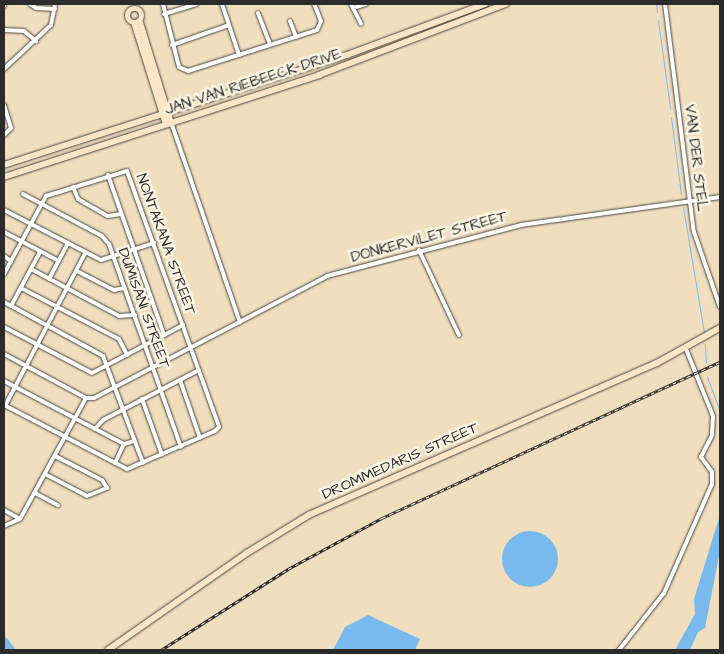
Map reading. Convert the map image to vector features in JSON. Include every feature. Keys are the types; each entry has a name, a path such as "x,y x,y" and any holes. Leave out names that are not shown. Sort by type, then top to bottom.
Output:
{"main road":[{"path":"132,4 128,20 138,23"},
{"path":"137,4 140,11 138,23 169,122"},
{"name":"JAN VAN RIEBEECK DRIVE","path":"4,165 347,55 485,4"},
{"name":"JAN VAN RIEBEECK DRIVE","path":"4,177 356,62 506,4"},
{"path":"129,11 140,11"},
{"name":"DROMMEDARIS STREET","path":"108,650 247,553 310,515 686,349 720,328"}],"street":[{"path":"4,69 51,25 55,6 36,8 30,4"},
{"path":"163,4 179,67 185,71 321,27 314,4"},
{"path":"164,14 196,4"},
{"path":"222,4 239,54"},
{"path":"361,24 352,6 366,4"},
{"name":"VAN DER STEL","path":"665,4 697,246 720,307"},
{"path":"258,13 270,44"},
{"path":"290,21 296,36"},
{"path":"172,45 229,25"},
{"path":"4,30 26,32 36,41"},
{"path":"4,104 10,128 4,135"},
{"path":"169,122 174,130 240,322"},
{"name":"NONTAKANA STREET","path":"4,274 48,194 125,170 130,174 219,427 200,438"},
{"path":"108,175 164,335"},
{"path":"73,187 78,199 108,216 121,214"},
{"name":"DUMISANI STREET","path":"23,194 102,236 114,257 181,447"},
{"name":"DONKERVILET STREET","path":"86,398 99,396 327,276 419,250 551,219 720,197"},
{"path":"4,210 104,260 154,243"},
{"path":"4,232 59,261"},
{"path":"49,279 68,243"},
{"path":"419,250 458,335"},
{"path":"10,306 40,252"},
{"path":"86,252 4,405 127,469 143,464 200,438 180,380"},
{"path":"4,256 11,260"},
{"path":"31,269 122,317 135,315"},
{"path":"77,271 116,291 125,288"},
{"path":"21,288 119,339 127,355"},
{"path":"4,302 101,354 108,365 143,464"},
{"path":"4,327 90,373 183,325"},
{"path":"619,650 664,593 712,484 712,472 701,457 712,435 713,416 686,349"},
{"path":"4,354 86,398 20,519 4,526"},
{"path":"95,428 100,422 123,409 199,370"},
{"path":"4,381 124,444 134,441"},
{"path":"142,399 162,455"},
{"path":"115,463 124,444"},
{"path":"45,474 87,496 107,488 105,482 55,456"},
{"path":"35,493 58,505"},
{"path":"4,510 20,519"}],"water":[{"path":"720,515 719,556 705,628 698,632 690,650 675,650 695,614 694,599"},
{"path":"530,531 541,533 550,539 556,548 558,559 556,570 550,579 541,585 530,587 519,585 510,579 504,570 502,559 504,548 510,539 519,533"},
{"path":"368,615 420,639 415,650 333,650 345,627"}],"waterway":[{"path":"656,4 657,12"},
{"path":"658,20 670,108"},
{"path":"671,117 681,194"},
{"path":"683,207 704,333"},
{"path":"705,344 706,362"},
{"path":"707,377 720,411"},
{"path":"4,641 11,650"}],"railway":[{"path":"161,650 288,569 382,518 720,362"}]}
